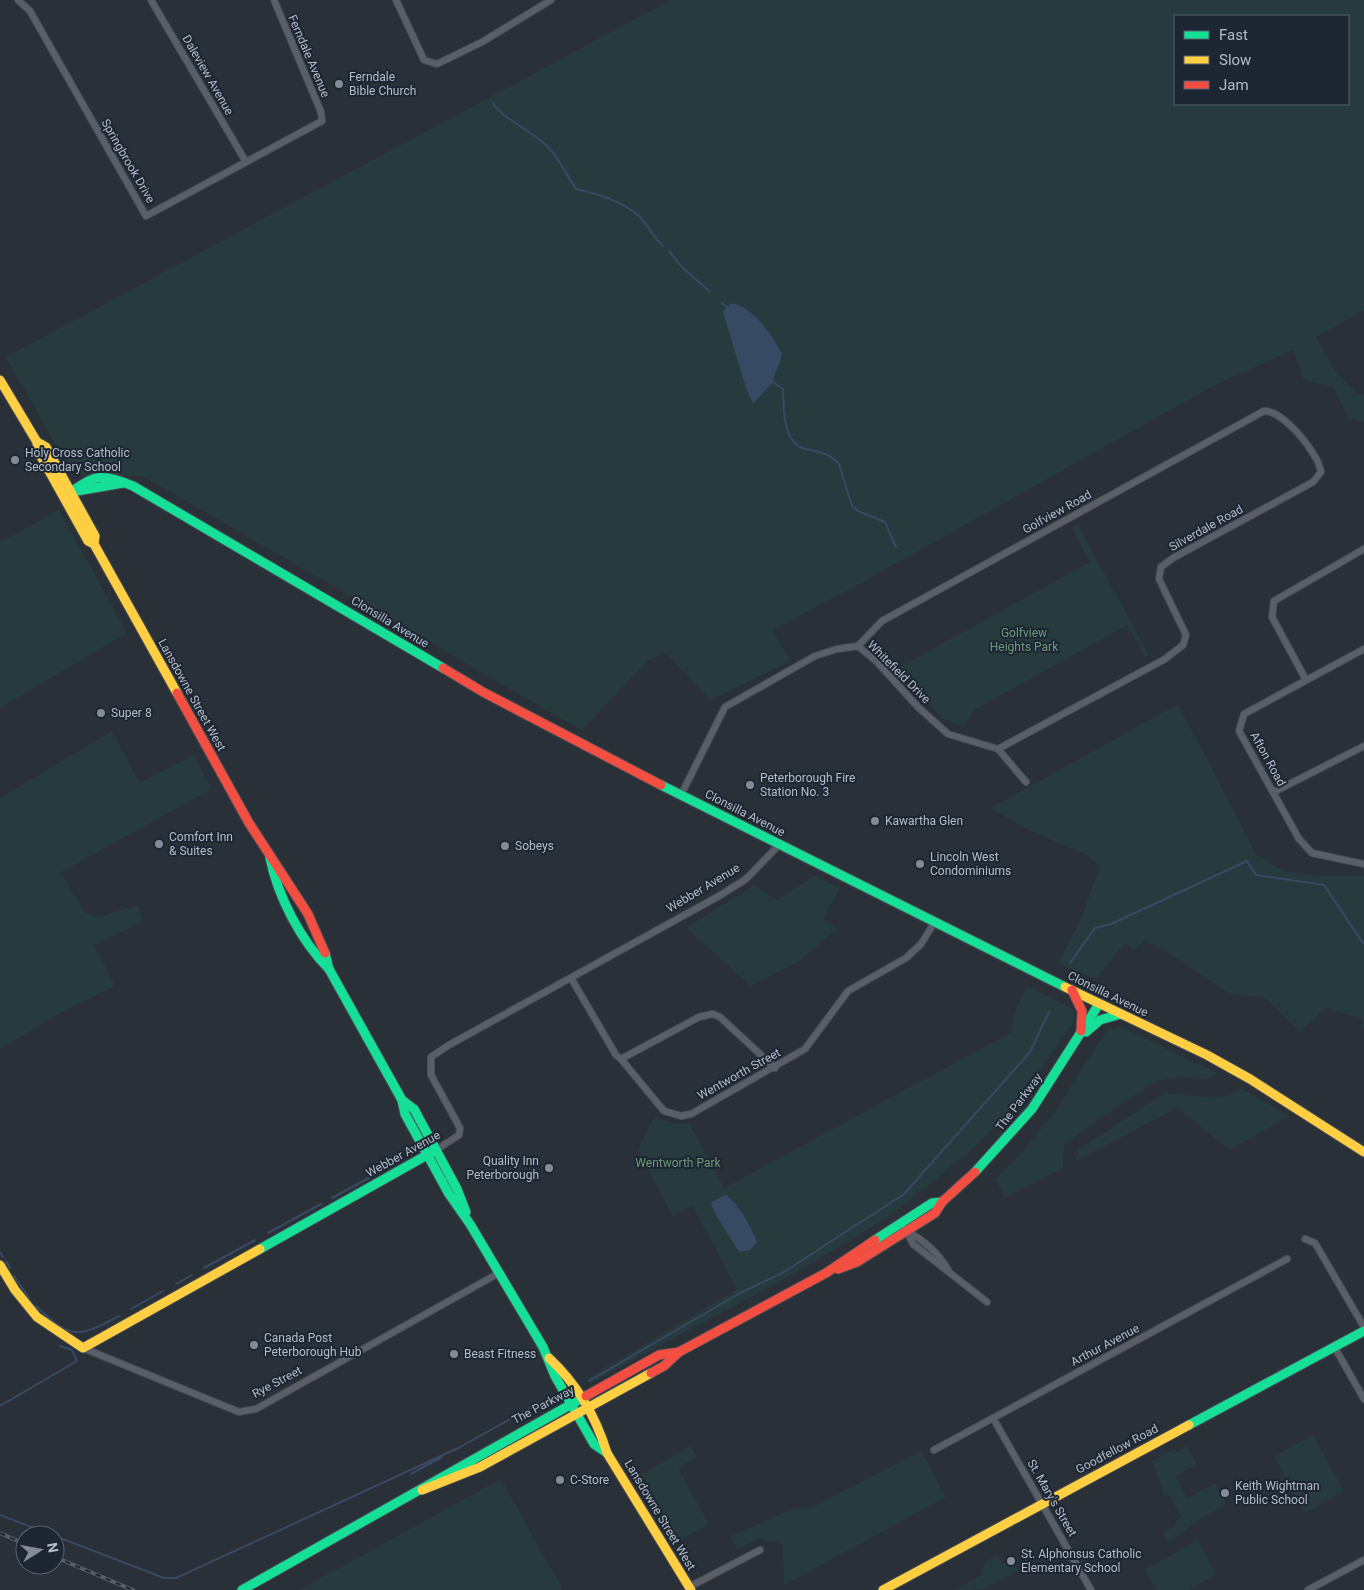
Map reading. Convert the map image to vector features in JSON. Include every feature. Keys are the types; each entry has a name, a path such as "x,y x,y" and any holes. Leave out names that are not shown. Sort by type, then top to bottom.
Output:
{"main road":[{"name":"Lansdowne Street West","path":"0,380 37,442 38,451 67,494 88,541 94,544 270,858 282,873 324,946 329,968 402,1100 406,1114 449,1194 470,1224 549,1357 555,1376 594,1444 607,1453"},
{"name":"Clonsilla Avenue","path":"67,494 80,483 101,477 111,477 148,493 483,692 934,923 1236,1071 1364,1152"},
{"path":"1071,990 1082,1011 1083,1025 1078,1039"},
{"name":"The Parkway","path":"826,1273 856,1262 908,1232 935,1212 942,1202 980,1167 1015,1130 1037,1101 1099,1004"},
{"path":"1078,1039 1100,1020 1121,1014"},
{"name":"Lansdowne Street West","path":"402,1100 414,1109 458,1189 470,1224"},
{"name":"Webber Avenue","path":"83,1348 436,1150"},
{"name":"The Parkway","path":"422,1490 480,1467 664,1366 679,1352 826,1273 932,1203 942,1202"},
{"name":"Rye Street","path":"0,1265 15,1290 37,1317 83,1348"},
{"name":"Goodfellow Road","path":"883,1590 1364,1331"},
{"name":"The Parkway","path":"242,1590 422,1490 454,1468 659,1355 679,1352"},
{"name":"Lansdowne Street West","path":"549,1357 565,1371 604,1438 607,1453 690,1589"}],"street":[{"name":"Springbrook Drive","path":"18,0 30,11 146,216 322,121"},
{"name":"Daleview Avenue","path":"151,0 246,162"},
{"name":"Ferndale Avenue","path":"274,0 322,112 322,121"},
{"path":"396,0 424,60 437,64 482,42 551,0"},
{"name":"Golfview Road","path":"858,646 882,621 1264,412 1275,412"},
{"name":"Silverdale Road","path":"998,749 1165,660 1183,645 1186,635 1159,579 1161,567 1172,558 1313,482 1321,472 1320,462 1313,452 1281,416 1275,412"},
{"path":"1306,680 1272,617 1274,601 1364,549"},
{"name":"Whitefield Drive","path":"681,795 725,706 815,656 837,649 858,646 877,662 918,707 948,734 998,749"},
{"name":"Afton Road","path":"1364,649 1244,714 1239,731 1308,849 1312,853 1364,864"},
{"path":"1274,792 1364,746"},
{"path":"998,749 1026,782"},
{"name":"Webber Avenue","path":"436,1150 459,1135 460,1128 431,1075 431,1057 449,1045 719,896 746,879 780,845"},
{"name":"Wentworth Street","path":"570,978 616,1055 664,1111 681,1116 691,1114 775,1068 805,1049 848,991 906,958 921,944 934,923"},
{"path":"621,1059 699,1017 713,1014 720,1017 775,1068"},
{"path":"902,1223 908,1232 918,1236 940,1257 948,1270 987,1302"},
{"path":"1305,1239 1314,1243 1364,1327"},
{"name":"Arthur Avenue","path":"934,1450 1287,1259"},
{"name":"Rye Street","path":"83,1348 239,1412 256,1408 499,1273"},
{"path":"1335,1348 1364,1399"},
{"name":"St. Mary's Street","path":"993,1418 1091,1590"},
{"path":"690,1589 760,1550"},
{"path":"1308,1590 1364,1560"}],"green space":[{"path":"671,0 1364,0 1364,310 1316,337 1335,370 1358,395 1364,394 1364,422 1349,419 1333,387 1303,380 1293,350 1215,385 861,583 773,630 790,661 710,700 666,653 650,659 581,730 143,476 86,476 71,472 6,357"},
{"path":"59,510 127,633 0,708 0,542"},
{"name":"Golfview Heights Park","path":"1078,525 1149,655 1145,657 1127,625 974,710 963,727 945,720 898,668 1090,562 1072,528"},
{"path":"1178,704 1257,855 1283,871 1322,876 1364,876 1364,1029 1361,1028 1362,1019 1326,1008 1300,1032 1266,998 1229,993 1162,949 1145,941 1133,950 1125,943 1096,979 1058,963 1081,919 1100,866 1085,854 1028,830 991,808"},
{"path":"112,731 139,783 194,755 212,789 61,872 84,912 98,917 138,905 142,922 94,945 115,986 62,1012 0,1049 0,798"},
{"path":"814,876 840,888 823,918 837,928 800,961 751,986 686,928 754,885 777,900"},
{"name":"Wentworth Park","path":"1027,986 1073,1009 1075,1019 1021,1099 975,1147 890,1216 797,1272 591,1383 588,1378 737,1289 692,1206 673,1216 638,1150 655,1116 672,1123 689,1123 724,1188 1010,1033 1013,1017"},
{"path":"1121,1027 1219,1074 1206,1080 1180,1077 1156,1081 1089,1126 1064,1146 1063,1168 1005,1198 995,1180 1023,1152 1056,1110 1107,1030"},
{"path":"1242,1089 1289,1116 1230,1150 1177,1108 1076,1161 1078,1150 1165,1093 1222,1098"},
{"path":"1313,1435 1344,1491 1305,1513 1274,1456"},
{"path":"691,1446 697,1457 678,1468 709,1524 679,1541 640,1475"},
{"path":"1187,1446 1197,1464 1175,1476 1188,1498 1215,1483 1226,1504 1192,1524 1183,1533 1168,1542 1163,1532 1177,1525 1175,1521 1181,1517 1169,1495 1165,1496 1152,1461 1174,1449 1177,1452"},
{"path":"921,1451 946,1497 784,1585 783,1544 760,1539 737,1549 730,1536 793,1509 809,1509"},
{"path":"501,1479 562,1588 560,1590 299,1590"},
{"path":"1197,1540 1217,1574 1188,1590 1157,1590 1145,1570"},
{"path":"998,1555 1003,1563 1012,1558 1018,1571 982,1589 954,1590 982,1575 981,1572 985,1562"}],"water":[{"path":"731,303 748,310 755,316 782,353 773,382 753,404 746,388 723,312"},
{"path":"726,1195 740,1210 757,1242 750,1250 739,1252 712,1207 711,1202"}],"waterway":[{"path":"493,103 503,114 535,136 552,151 576,189 608,198 631,210 641,218 663,246"},
{"path":"669,251 682,267 709,291"},
{"path":"722,303 727,307"},
{"path":"773,382 783,389 785,421 794,442 802,448 828,455 839,464 852,506 858,511 885,522 896,547"},
{"path":"1070,963 1095,928 1111,924 1247,861 1256,875 1324,885 1363,943"},
{"path":"589,1381 740,1293 784,1272 904,1194 1030,1052 1049,1012"},
{"path":"332,1198 376,1174"},
{"path":"268,1233 321,1204"},
{"path":"204,1268 255,1240"},
{"path":"0,1252 3,1257"},
{"path":"6,1261 10,1268"},
{"path":"176,1284 192,1275"},
{"path":"14,1276 29,1298"},
{"path":"131,1309 163,1291"},
{"path":"36,1306 58,1325 75,1332 94,1329 119,1316"},
{"path":"0,1406 77,1361 72,1350 60,1346"},
{"path":"455,1450 539,1403 552,1401"},
{"path":"65,1540 164,1578 176,1578 456,1449"},
{"path":"440,1457 411,1474 442,1457"},
{"path":"0,1515 26,1525"}],"railway":[{"path":"0,1533 15,1540"},
{"path":"65,1561 133,1590"}],"traffic: fast":[{"path":"64,496 96,478 111,478 133,486 443,668"},
{"path":"71,492 123,483"},
{"path":"661,785 1065,987"},
{"path":"270,858 279,888 292,918 309,945 329,969"},
{"path":"325,953 329,969 402,1100 405,1114 449,1194 470,1224 543,1347 555,1376 594,1444 607,1453"},
{"path":"975,1172 1032,1109 1099,1004"},
{"path":"1086,1032 1100,1020 1121,1014"},
{"path":"402,1100 414,1109 457,1189 466,1212"},
{"path":"260,1249 436,1150"},
{"path":"875,1240 932,1203 942,1202"},
{"path":"1189,1425 1364,1331"},
{"path":"242,1590 586,1396"}],"traffic: slow":[{"path":"0,380 37,442 38,451 88,541 94,544 177,693"},
{"path":"37,442 46,447 95,536 94,544"},
{"path":"1065,987 1207,1055 1250,1079 1364,1152"},
{"path":"0,1265 15,1290 37,1317 83,1348 260,1249"},
{"path":"549,1358 577,1390 591,1414 607,1453 691,1590"},
{"path":"422,1490 480,1467 651,1373"},
{"path":"883,1590 1189,1425"}],"traffic: jam":[{"path":"443,668 483,692 661,785"},
{"path":"177,693 249,823 308,914 325,953"},
{"path":"1072,990 1082,1011 1081,1031"},
{"path":"838,1269 857,1262 935,1213 942,1202 975,1172"},
{"path":"651,1373 664,1366 679,1352 826,1273 875,1240"},
{"path":"586,1396 659,1355 679,1352"}],"place":[{"name":"Ferndale Bible Church","path":"339,84"},
{"name":"Holy Cross Catholic Secondary School","path":"15,460"},
{"name":"Super 8","path":"101,713"},
{"name":"Peterborough Fire Station No. 3","path":"750,785"},
{"name":"Kawartha Glen","path":"875,821"},
{"name":"Comfort Inn & Suites","path":"159,844"},
{"name":"Sobeys","path":"505,846"},
{"name":"Lincoln West Condominiums","path":"920,864"},
{"name":"Quality Inn Peterborough","path":"549,1168"},
{"name":"Canada Post Peterborough Hub","path":"254,1345"},
{"name":"Beast Fitness","path":"454,1354"},
{"name":"C-Store","path":"560,1480"},
{"name":"Keith Wightman Public School","path":"1225,1493"},
{"name":"St. Alphonsus Catholic Elementary School","path":"1011,1561"}]}
